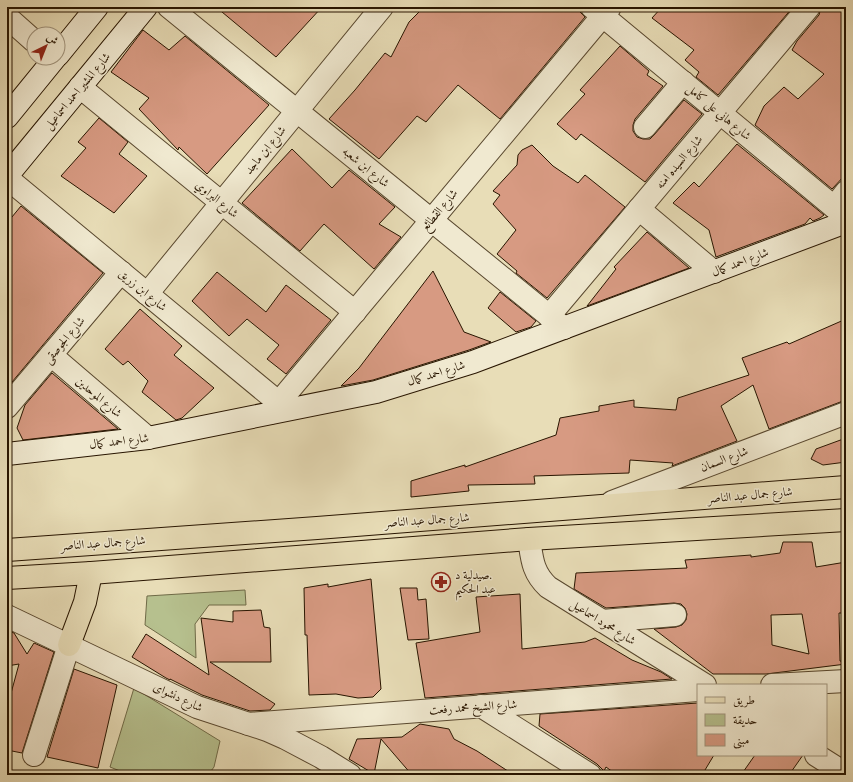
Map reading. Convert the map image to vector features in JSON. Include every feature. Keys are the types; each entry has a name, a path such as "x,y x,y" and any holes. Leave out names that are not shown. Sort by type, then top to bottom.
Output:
{"main road":[{"name":"شارع جمال عبد الناصر","path":"7,550 309,529 846,487"},
{"path":"7,578 91,573 529,539 846,520"},
{"path":"69,645 85,602 91,573"}],"street":[{"path":"66,45 97,7"},
{"name":"شارع المشير احمد اسماعيل","path":"7,177 146,7"},
{"name":"شارع ابن شعبه","path":"169,7 556,322"},
{"name":"شارع ابن ماجد","path":"147,294 382,7"},
{"name":"شارع السيده امنه","path":"556,322 639,209 809,7"},
{"name":"شارع هاني على كامل","path":"601,10 682,82 843,209"},
{"name":"شارع القطائع","path":"274,408 431,220 601,10"},
{"path":"7,17 26,35"},
{"path":"7,117 48,66"},
{"path":"645,127 682,82"},
{"name":"شارع البراوي","path":"80,87 355,312"},
{"name":"شارع ابن زريق","path":"7,177 147,294 274,408"},
{"path":"639,209 714,272"},
{"name":"شارع احمد كمال","path":"7,454 148,438 274,408 376,392 473,362 556,322 714,272 843,209"},
{"name":"شارع الجوصقى","path":"7,408 121,272"},
{"name":"شارع الموحدين","path":"51,356 148,438"},
{"name":"شارع السمان","path":"602,506 846,413"},
{"name":"شارع محمود اسماعيل","path":"529,539 533,566 541,581 555,592 703,684"},
{"path":"602,621 675,615"},
{"name":"شارع دنشواى","path":"7,616 197,707 285,738 321,757 350,775"},
{"path":"34,755 69,645"},
{"path":"790,684 846,681"},
{"name":"شارع الشيخ محمد رفعت","path":"248,724 697,690"},
{"path":"481,706 590,775"},
{"path":"818,756 846,774"}],"green space":[{"path":"245,590 246,605 209,605 195,624 196,658 145,625 147,596"},
{"path":"134,688 220,741 214,767 208,775 130,775 110,767"}],"building":[{"path":"216,7 322,7 276,57"},
{"path":"424,7 580,7 580,12 585,17 500,119 458,85 426,122 417,116 379,159 329,119 385,53 391,57 409,22"},
{"path":"662,7 793,7 718,95 696,77 699,72 685,60 694,50 652,18"},
{"path":"821,7 846,7 846,174 832,189 755,125 764,106 784,87 798,99 824,74 792,50 797,41 819,15"},
{"path":"143,30 169,50 185,36 269,105 207,174 179,147 178,150 139,109 149,98 111,72"},
{"path":"620,46 649,71 647,75 663,86 635,119 633,131 637,137 650,139 684,100 702,114 645,182 581,134 576,140 557,124 585,94 580,90"},
{"path":"99,118 128,142 119,154 147,176 114,213 61,176 86,148 78,142"},
{"path":"737,144 824,215 813,221 810,218 805,224 716,257 709,230 673,203 694,182 699,187"},
{"path":"532,145 553,166 578,183 585,175 625,207 547,298 516,273 517,271 497,254 516,230 493,204 500,195 493,191 517,165 518,155 522,150"},
{"path":"292,149 332,188 349,170 395,207 379,224 401,237 374,269 324,224 300,251 242,203"},
{"path":"21,206 103,273 7,388 7,223"},
{"path":"647,232 689,268 587,306 616,269 614,267"},
{"path":"433,271 464,332 491,342 373,380 341,386 359,368"},
{"path":"217,272 266,312 286,285 331,320 286,374 267,359 279,345 247,319 229,336 192,301"},
{"path":"500,292 536,321 531,327 516,332 488,308"},
{"path":"140,309 182,346 174,355 214,388 182,418 176,420 142,392 148,381 128,361 123,365 105,349"},
{"path":"846,319 846,400 769,429 753,385 721,406 737,441 672,466 673,463 630,460 629,473 534,476 535,484 468,485 469,491 411,497 411,481 465,465 465,467 556,435 560,418 599,411 599,406 634,400 634,407 676,410 678,398 749,375 742,358 787,342 789,344"},
{"path":"52,373 118,429 23,440 17,428 25,405"},
{"path":"846,438 846,462 823,465 811,459 816,449"},
{"path":"783,542 812,542 816,567 846,562 846,613 839,613 840,661 846,662 846,664 766,674 713,674 654,629 682,625 686,620 687,614 685,608 681,604 674,603 606,608 574,589 576,573 687,568 685,560 751,555 751,557 780,553","holes":["802,614 809,654 772,645 771,615"]},
{"path":"371,579 381,689 373,697 358,698 336,694 309,695 304,588 328,584 328,587"},
{"path":"400,588 417,588 418,600 426,599 429,639 408,640"},
{"path":"520,594 522,649 585,642 595,638 632,660 661,672 672,679 425,698 416,643 480,632 476,597"},
{"path":"261,610 264,627 270,628 271,662 210,662 275,704 270,710 250,711 202,695 166,678 132,657 146,634 209,675 201,618 233,622 233,611"},
{"path":"7,630 14,633 27,654 34,643 54,652 22,753 7,750 7,708 19,664 7,666"},
{"path":"74,669 117,685 98,768 47,757"},
{"path":"697,703 697,756 713,756 702,775 617,775 606,767 604,771 597,764 539,726 540,714"},
{"path":"420,724 449,729 454,739 477,751 514,775 412,775 381,739 374,774 349,759 357,739 402,737"},
{"path":"754,756 802,756 789,775 741,775"}],"place":[{"name":"صيدلية د. عبد الحكيم","path":"441,582"}]}
